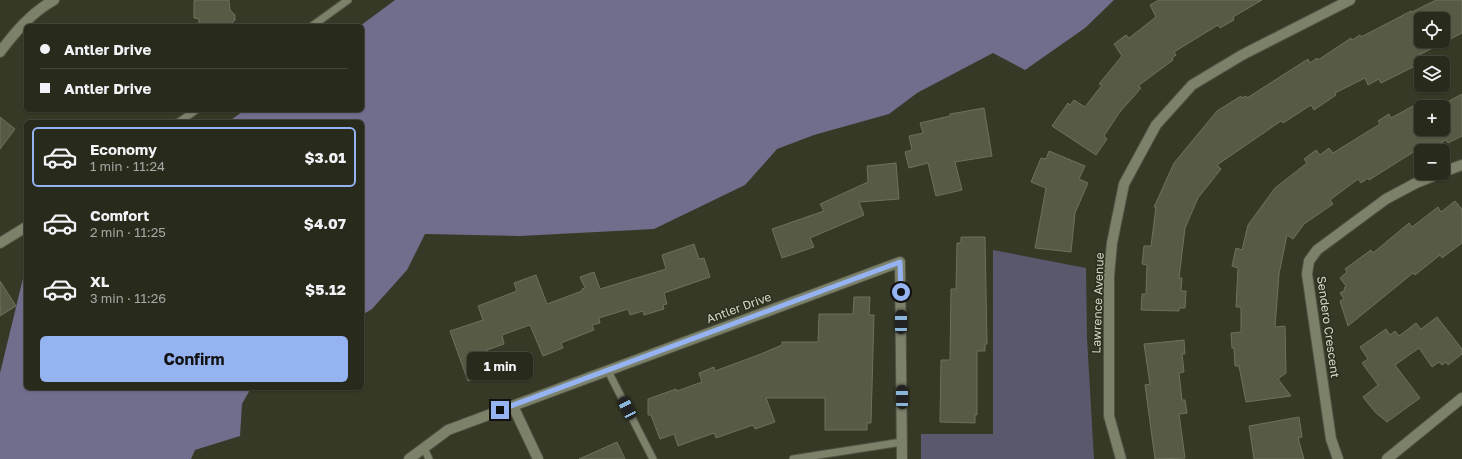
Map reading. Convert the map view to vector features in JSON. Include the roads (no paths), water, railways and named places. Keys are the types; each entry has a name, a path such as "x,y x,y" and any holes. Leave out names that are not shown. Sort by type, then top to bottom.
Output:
{"street":[{"path":"0,52 20,27 40,9 54,0"},
{"name":"Lawrence Avenue","path":"1121,459 1109,416 1109,276 1112,243 1124,184 1156,125 1192,86 1242,55 1350,0"},
{"name":"Sendero Crescent","path":"1450,169 1462,164"},
{"name":"Sendero Crescent","path":"1338,459 1331,439 1307,274 1309,261 1317,250 1386,199 1424,180"},
{"path":"0,243 24,228"},
{"name":"Antler Drive","path":"409,459 448,430 900,262 902,459"},
{"path":"1388,459 1462,398"},
{"path":"513,406 538,459"}],"lane":[{"path":"315,24 348,0"},
{"path":"182,120 193,112"},
{"path":"608,371 653,459"},
{"path":"792,459 902,442"},
{"path":"424,448 428,459"}]}
